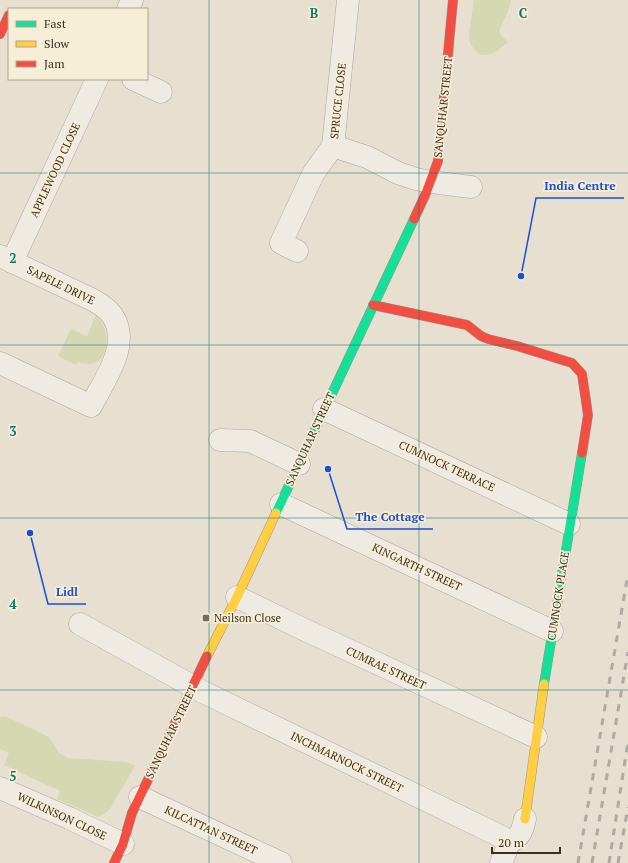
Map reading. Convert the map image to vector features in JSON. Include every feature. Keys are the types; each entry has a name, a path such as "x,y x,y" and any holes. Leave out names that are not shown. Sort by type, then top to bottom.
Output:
{"street":[{"name":"SPRUCE CLOSE","path":"348,0 333,146 367,158 416,179 471,187"},
{"name":"SANQUHAR STREET","path":"119,854 132,814 140,796 181,709 237,597 373,305 404,243 431,182 438,161 453,0"},
{"path":"0,34 8,17"},
{"name":"APPLEWOOD CLOSE","path":"6,259 96,80"},
{"path":"135,80 161,92"},
{"path":"297,250 281,243 313,174 333,146"},
{"name":"SAPELE DRIVE","path":"0,363 91,406 118,354 120,341 119,328 112,315 103,306 94,300 6,259"},
{"name":"CUMNOCK PLACE","path":"373,305 467,325 481,336 572,363 582,374 588,415 552,631 525,819"},
{"name":"CUMNOCK TERRACE","path":"324,409 569,524"},
{"path":"220,440 250,441 299,464"},
{"name":"KINGARTH STREET","path":"281,504 552,631"},
{"name":"CUMRAE STREET","path":"237,597 536,737"},
{"path":"80,624 193,686"},
{"name":"INCHMARNOCK STREET","path":"193,686 503,848"},
{"name":"WILKINSON CLOSE","path":"0,788 69,818 119,854"},
{"name":"KILCATTAN STREET","path":"140,796 281,863"},
{"path":"503,848 519,836 522,832 525,819"}],"green space":[{"path":"474,0 511,0 509,9 499,31 508,42 491,54 482,55 478,53 469,41"},
{"path":"96,315 102,323 107,341 102,357 96,362 88,364 78,362 76,365 58,356 71,329 87,336"},
{"path":"2,716 49,737 59,753 68,758 126,762 135,766 110,809 98,817 57,799 60,791 4,765 9,753 0,749 0,717"}],"railway":[{"path":"578,863 628,574"},
{"path":"592,863 628,652"},
{"path":"609,863 628,742"},
{"path":"618,863 628,807"}],"traffic: fast":[{"path":"276,513 414,219"},
{"path":"544,684 582,453"}],"traffic: slow":[{"path":"207,656 237,597 276,513"},
{"path":"525,819 544,684"}],"traffic: jam":[{"path":"414,219 438,161 453,0"},
{"path":"0,34 8,17"},
{"path":"373,305 467,325 481,336 488,339 517,346 572,363 582,374 588,415 582,453"},
{"path":"114,863 123,844 132,813 207,656"}],"place":[{"name":"India Centre","path":"521,276"},
{"name":"The Cottage","path":"328,469"},
{"name":"Lidl","path":"30,533"},
{"name":"Neilson Close","path":"206,618"}]}
